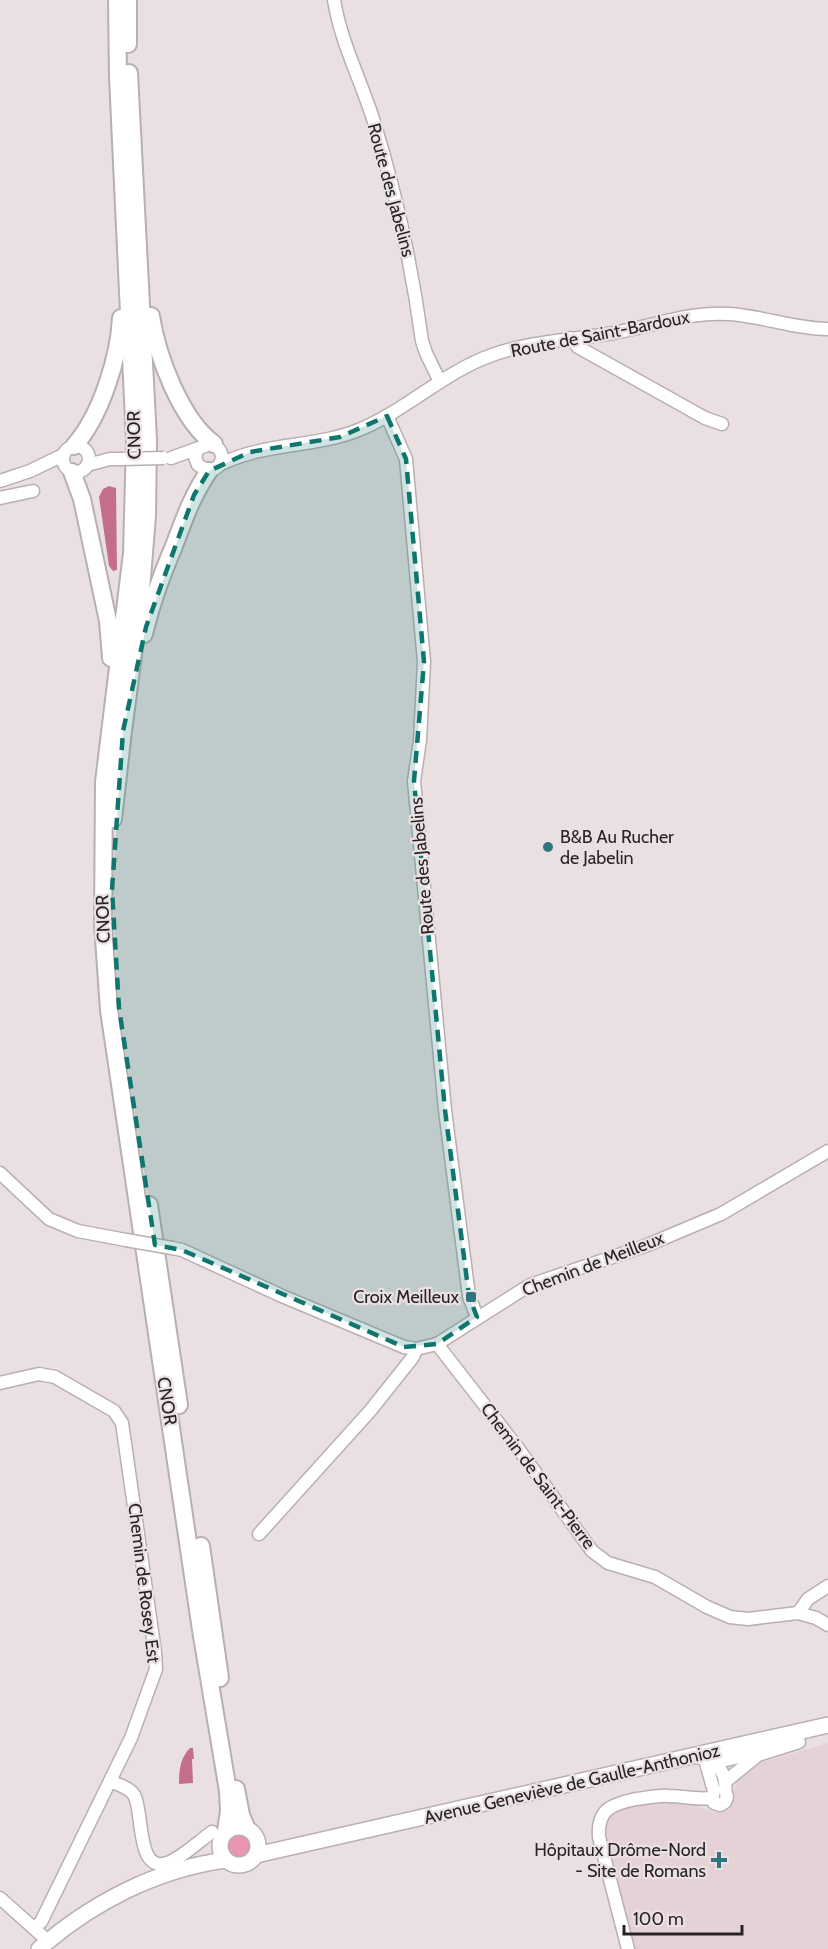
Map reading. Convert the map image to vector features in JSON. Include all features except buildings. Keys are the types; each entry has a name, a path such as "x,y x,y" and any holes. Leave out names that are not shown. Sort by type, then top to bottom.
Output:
{"highway":[{"name":"CNOR","path":"117,0 117,66 135,480 128,592 104,782 102,893 109,1010 201,1630 228,1791 229,1811 219,1835"},
{"name":"CNOR","path":"128,0 129,76 148,440 147,516 140,602 123,731 112,843 113,921 119,1008 239,1804 251,1831"},
{"path":"133,140 142,204 148,297 155,339 166,370 184,407 210,447"},
{"path":"104,782 111,641 75,460 87,427 100,401 119,344 125,218"},
{"path":"123,731 146,627 162,576 194,495 209,467"}],"main road":[{"name":"Avenue Geneviève de Gaulle-Anthonioz","path":"256,1855 828,1725"},
{"name":"Avenue Geneviève de Gaulle-Anthonioz","path":"484,1804 526,1800 599,1787 828,1734"},
{"path":"44,1945 104,1901 172,1873 208,1852 219,1835 239,1826 251,1831 258,1842 256,1855 244,1865 226,1860 172,1873"},
{"name":"Avenue Geneviève de Gaulle-Anthonioz","path":"251,1831 292,1842 315,1842"},
{"path":"219,1835 220,1848 226,1860"}],"street":[{"name":"Route des Jabelins","path":"334,0 345,44 368,102 378,135 409,256 422,341 440,381"},
{"name":"Route de Saint-Bardoux","path":"0,481 75,460 167,458 209,467 250,452 340,436 387,416 465,367 518,347 610,334 713,314 747,316 799,327 828,329"},
{"path":"570,338 578,347 705,418 722,424"},
{"name":"Route des Jabelins","path":"387,416 406,459 424,662 420,740 414,781 447,1121 469,1296 477,1317"},
{"name":"Route de Saint-Bardoux","path":"167,458 210,447 250,452"},
{"path":"210,447 222,456 209,467 195,457 210,447"},
{"path":"0,498 33,491"},
{"name":"Chemin de Meilleux","path":"416,1349 437,1344 530,1285 645,1246 721,1214 828,1150"},
{"path":"0,1173 49,1220 78,1231 182,1250 282,1296 404,1347 416,1349 413,1357 370,1411 259,1534"},
{"name":"Chemin de Saint-Pierre","path":"437,1344 517,1447 591,1551 608,1563 655,1578 730,1617 748,1619 798,1613 816,1618 828,1625"},
{"name":"Chemin de Rosey Est","path":"0,1383 39,1374 55,1377 114,1411 122,1423 156,1663 131,1738 41,1922 35,1927"},
{"path":"798,1613 808,1599 828,1586"},
{"path":"628,1949 599,1837 598,1825 601,1816 620,1802 669,1796 692,1798 719,1791 758,1755 799,1742"},
{"path":"692,1756 709,1761 744,1743"},
{"path":"709,1761 719,1791"},
{"path":"110,1781 129,1790 135,1796 146,1855 152,1862 159,1865 169,1862 219,1835"},
{"path":"0,1898 35,1927 44,1945"}],"highlighted area":[{"path":"387,416 406,459 424,662 414,781 445,1110 469,1296 477,1317 437,1344 404,1347 182,1250 155,1245 119,1008 112,890 123,731 146,627 194,495 209,471 250,452 340,437"}],"shaded area":[{"path":"109,486 116,488 117,570 113,571 109,566 99,497 103,489"},
{"name":"Hôpitaux Drôme-Nord - Site de Romans","path":"828,1743 828,1949 632,1949 601,1823 622,1804 682,1800 711,1812 730,1809 736,1782 755,1764"},
{"path":"190,1748 193,1748 194,1759 192,1759 193,1783 179,1784 182,1760"},
{"path":"239,1833 248,1837 252,1846 248,1855 239,1859 230,1855 226,1846 230,1837"}],"place":[{"name":"B&B Au Rucher de Jabelin","path":"548,847"},
{"name":"Croix Meilleux","path":"471,1297"},
{"name":"Hôpitaux Drôme-Nord - Site de Romans","path":"719,1860"}]}
